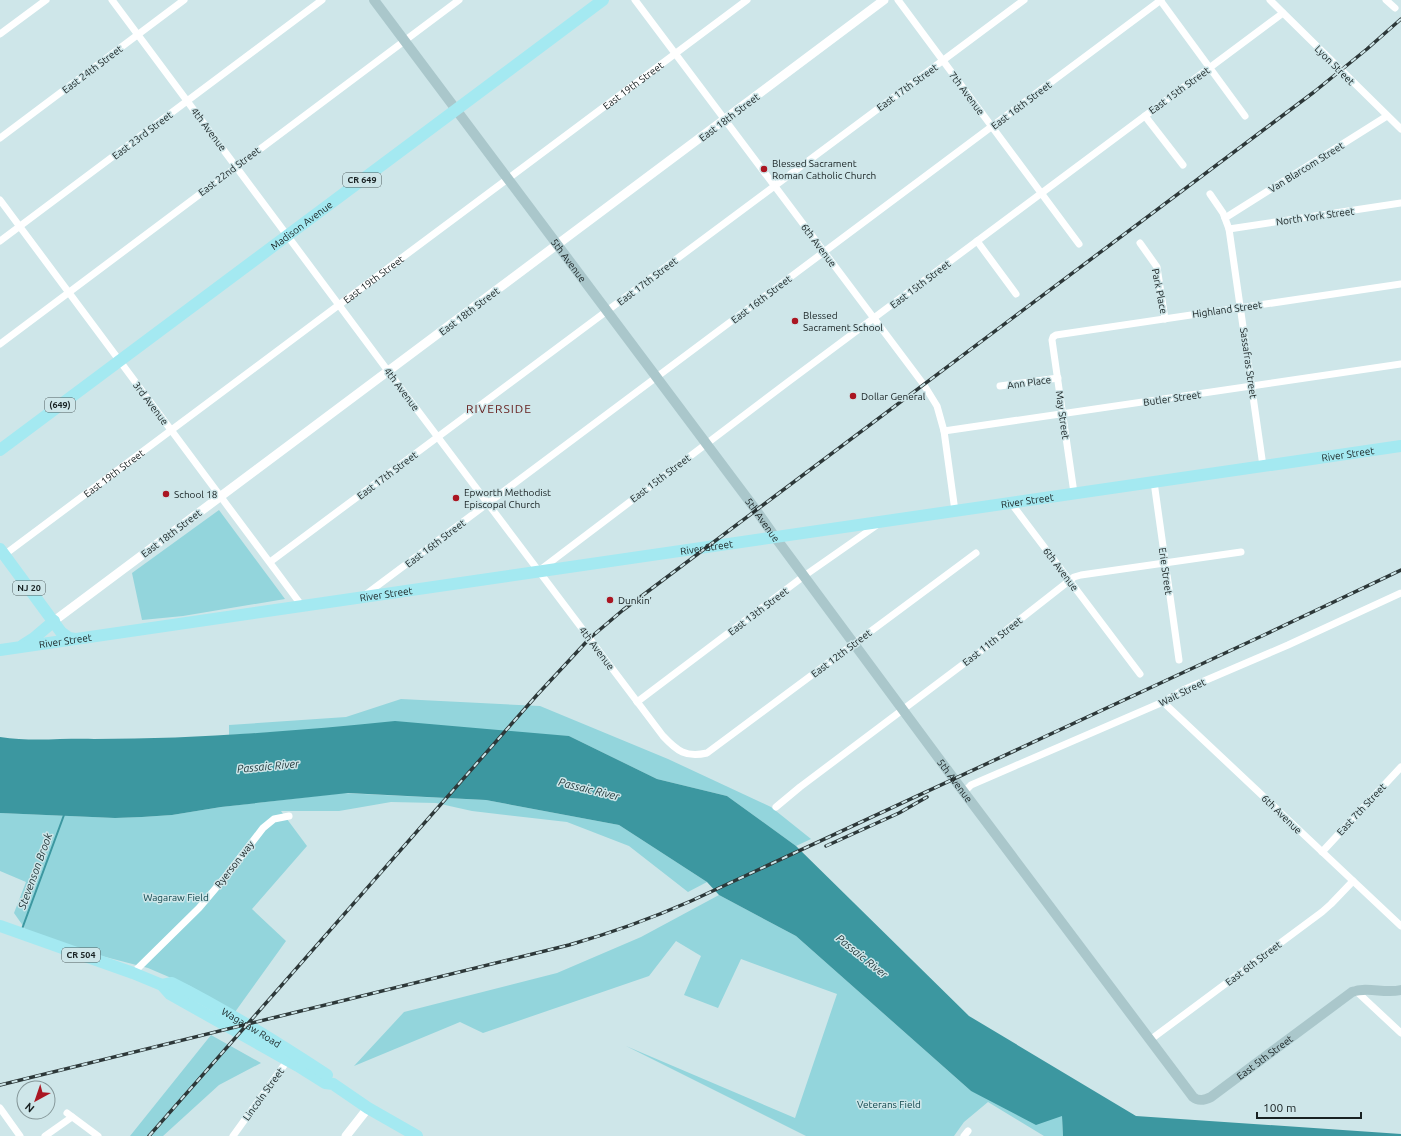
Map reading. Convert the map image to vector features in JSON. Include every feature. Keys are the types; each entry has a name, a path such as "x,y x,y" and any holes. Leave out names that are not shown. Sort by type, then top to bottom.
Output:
{"main road":[{"name":"5th Avenue","path":"374,0 1150,1040"},
{"name":"Madison Avenue","path":"0,450 603,0"},
{"name":"River Street","path":"0,650 1401,446"},
{"name":"NJ 20","path":"1,554 54,621"},
{"name":"River Street","path":"12,649 28,642 54,621"},
{"path":"54,621 66,636 75,639"},
{"name":"Wagaraw Road","path":"0,926 134,972 162,985 172,983 189,992 290,1056 330,1077 333,1084 368,1108 416,1136"},
{"path":"1355,990 1368,989 1389,992 1401,990"},
{"name":"East 5th Street","path":"1150,1040 1193,1097 1198,1100 1206,1100 1355,990"}],"street":[{"path":"0,34 46,0"},
{"name":"4th Avenue","path":"112,0 188,100 388,371 663,736 675,748 682,752 692,754 707,753"},
{"name":"East 24th Street","path":"0,138 184,0"},
{"name":"East 23rd Street","path":"0,241 322,0"},
{"name":"East 22nd Street","path":"0,344 459,0"},
{"name":"6th Avenue","path":"635,0 924,385 937,406 944,431 955,511"},
{"name":"East 19th Street","path":"1,554 339,305 746,0"},
{"name":"East 18th Street","path":"54,621 884,0"},
{"name":"7th Avenue","path":"898,0 1079,244"},
{"name":"East 17th Street","path":"270,562 1024,0"},
{"path":"1160,0 1245,116"},
{"name":"East 16th Street","path":"362,597 1160,0"},
{"name":"Lyon Street","path":"1270,0 1401,129"},
{"path":"1386,0 1395,8"},
{"name":"East 15th Street","path":"539,572 540,569 705,444 1283,13"},
{"path":"1145,116 1183,165"},
{"name":"Van Blarcom Street","path":"1225,218 1387,116"},
{"name":"Sassafras Street","path":"1210,194 1225,218 1229,229 1263,466"},
{"name":"3rd Avenue","path":"0,200 302,606"},
{"name":"North York Street","path":"1229,229 1401,203"},
{"path":"977,241 1016,294"},
{"name":"Park Place","path":"1140,244 1157,267 1165,318"},
{"name":"Highland Street","path":"1053,337 1056,335 1165,318 1401,284"},
{"name":"May Street","path":"1053,337 1052,340 1074,493"},
{"name":"Butler Street","path":"944,431 1401,364"},
{"name":"Ann Place","path":"1000,386 1058,378"},
{"name":"Erie Street","path":"1154,482 1179,660"},
{"name":"6th Avenue","path":"1011,503 1140,674"},
{"name":"East 13th Street","path":"637,702 804,576 881,522"},
{"name":"East 11th Street","path":"776,806 994,641 1074,577 1241,552"},
{"name":"East 12th Street","path":"707,753 976,553"},
{"name":"Wait Street","path":"964,792 971,785 1163,702 1183,690 1288,645 1401,593"},
{"name":"6th Avenue","path":"1163,702 1401,926"},
{"name":"East 7th Street","path":"1322,852 1401,767"},
{"name":"Ryerson way","path":"134,972 199,908 263,828 274,819 289,816"},
{"name":"East 6th Street","path":"1150,1040 1322,912 1352,881"},
{"path":"1355,990 1401,1033"},
{"name":"Lincoln Street","path":"233,1136 290,1056"},
{"path":"0,1108 20,1136"},
{"path":"346,1136 368,1108"},
{"path":"45,1136 70,1115 98,1136"}],"green space":[{"path":"219,510 285,599 183,616 142,620 132,573"},
{"path":"401,699 540,706 668,759 771,807 811,839 796,846 727,796 657,779 569,736 312,730 229,735 229,725 346,717"},
{"name":"Wagaraw Field","path":"342,793 486,800 619,825 707,882 688,892 629,846 567,822 472,811 436,803 391,802 339,811 281,811 307,846 252,909 286,941 235,1012 190,986 148,968 90,953 26,930 14,913 26,882 0,871 0,813 115,818 142,817 172,815 221,807"},
{"name":"Veterans Field","path":"719,895 796,936 971,1091 1062,1116 1063,1136 1044,1136 988,1102 964,1122 954,1136 806,1136 626,1046 795,1118 837,994 741,959 718,1008 684,995 701,956 676,941 649,976 483,1033 460,1022 354,1066 404,1012 557,973 641,937"},
{"path":"211,1035 261,1063 219,1085 163,1136 130,1136"}],"water":[{"name":"Passaic River","path":"395,721 569,736 657,779 727,796 796,846 969,1016 1136,1116 1401,1134 1401,1136 1063,1136 1062,1116 1036,1125 971,1091 796,936 719,895 707,882 619,825 486,800 348,793 221,807 172,815 142,817 115,818 0,813 0,737 35,740 170,738 282,731"}],"waterway":[{"name":"Stevenson Brook","path":"22,929 64,815"}],"railway":[{"path":"149,1136 537,695 590,638 623,610 1314,92 1401,19"},
{"path":"0,1085 569,945 600,936 661,914 1401,570"},
{"path":"826,846 899,813 927,797"}],"place":[{"name":"Blessed Sacrament Roman Catholic Church","path":"764,169"},
{"name":"Blessed Sacrament School","path":"795,321"},
{"name":"Dollar General","path":"853,396"},
{"name":"School 18","path":"166,494"},
{"name":"Epworth Methodist Episcopal Church","path":"456,498"},
{"name":"Dunkin'","path":"610,600"}],"district":[{"name":"RIVERSIDE","path":"499,409"}]}
